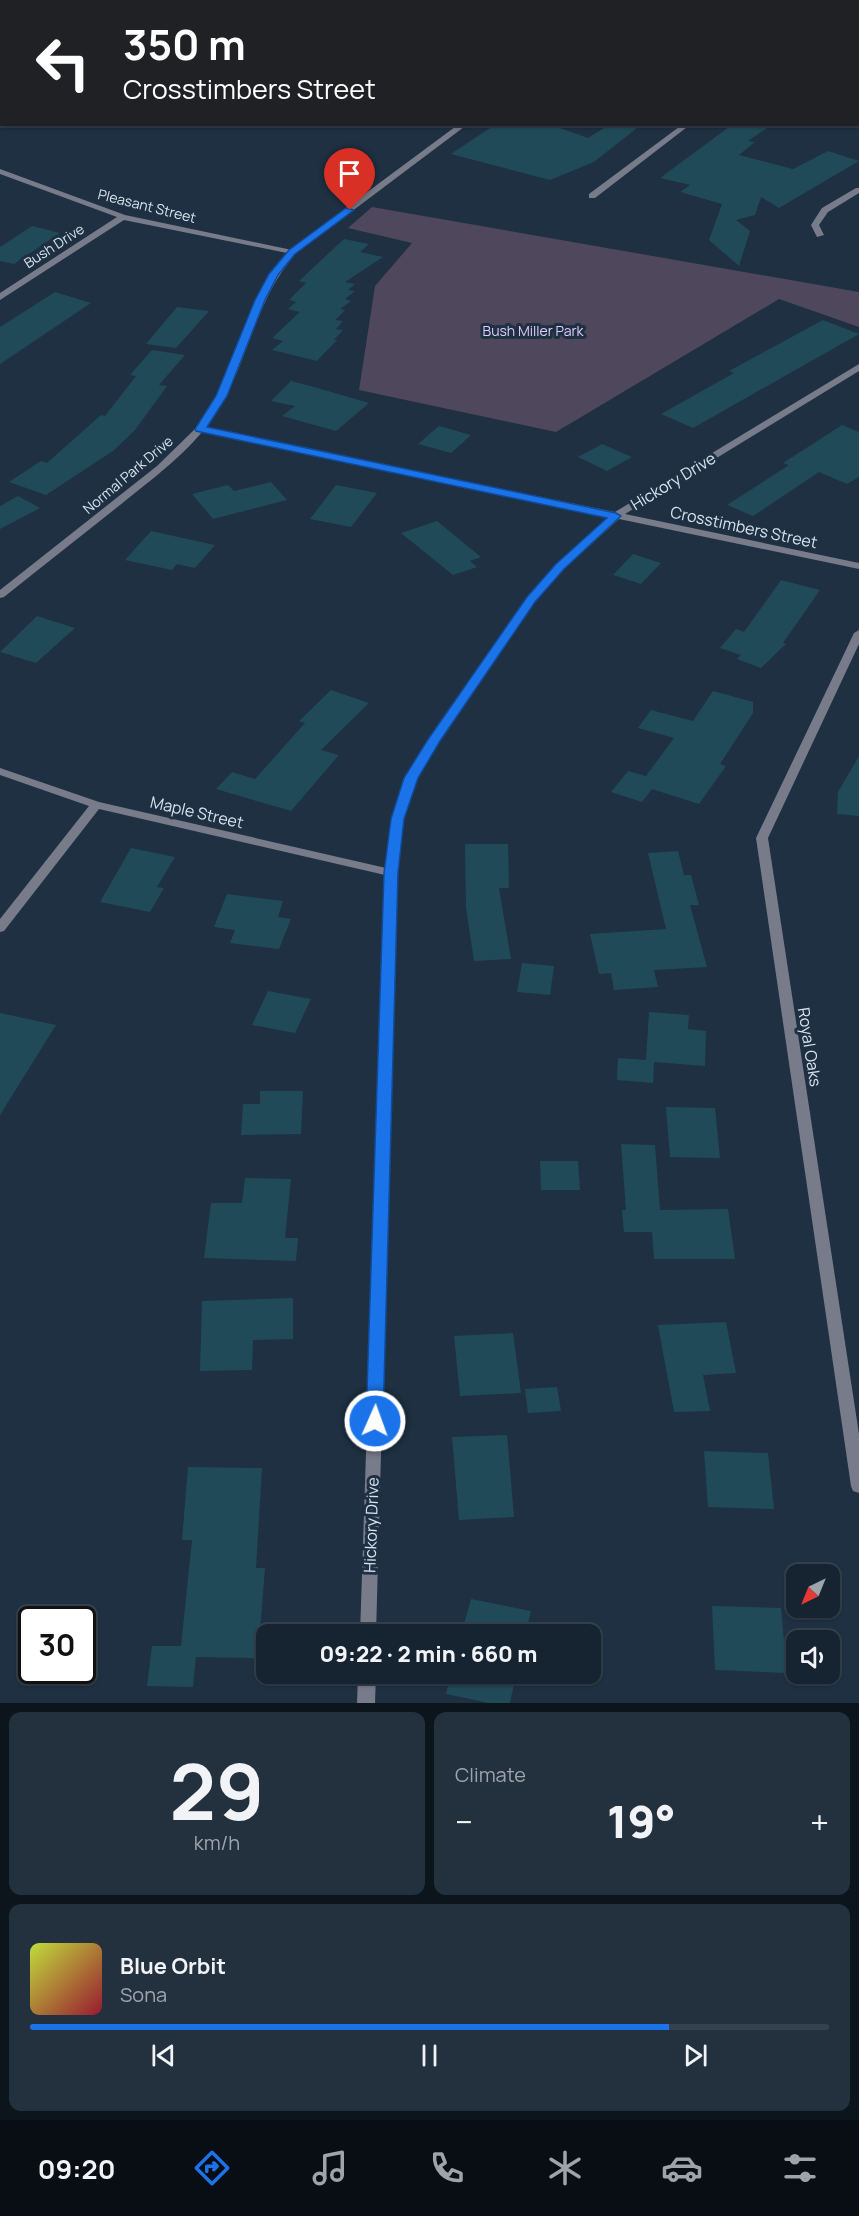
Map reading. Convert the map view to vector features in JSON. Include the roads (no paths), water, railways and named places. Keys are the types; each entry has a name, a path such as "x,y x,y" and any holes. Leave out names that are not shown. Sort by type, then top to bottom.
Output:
{"street":[{"name":"Normal Park Drive","path":"0,596 172,459 200,429 222,396 264,291 273,274 292,252 462,126"},
{"path":"592,196 685,126"},
{"name":"Pleasant Street","path":"0,171 123,217 292,252"},
{"path":"820,235 815,225 825,210 859,190"},
{"name":"Bush Drive","path":"0,297 123,217"},
{"name":"Hickory Drive","path":"368,1624 391,873 398,819 411,778 433,741 531,599 560,567 616,516 857,371"},
{"name":"Crosstimbers Street","path":"200,429 859,566"},
{"name":"Royal Oaks","path":"859,633 762,838 859,1486"},
{"name":"Maple Street","path":"0,771 96,805 391,873"},
{"path":"0,928 96,805"},
{"path":"366,1703 367,1684"}],"park label":[{"name":"Bush Miller Park","path":"533,331"}]}
